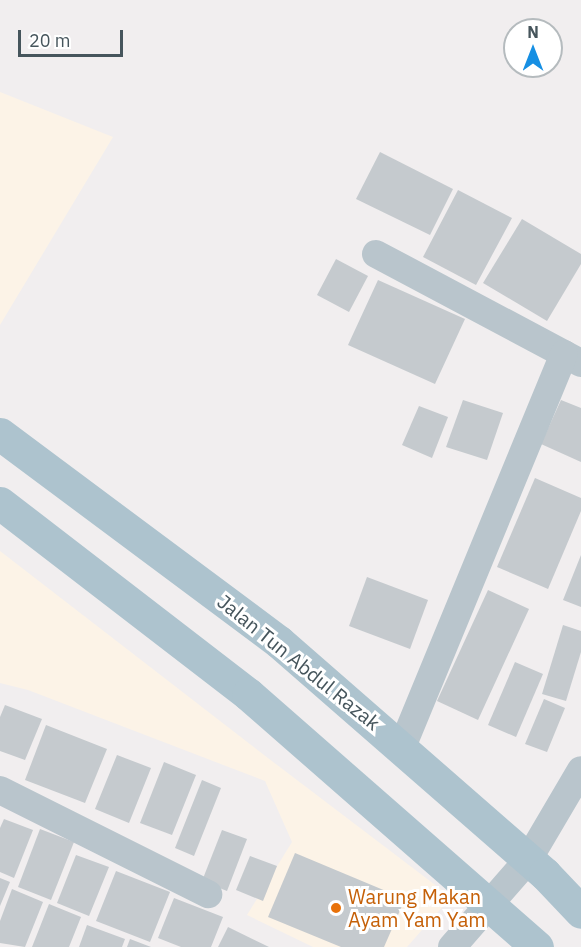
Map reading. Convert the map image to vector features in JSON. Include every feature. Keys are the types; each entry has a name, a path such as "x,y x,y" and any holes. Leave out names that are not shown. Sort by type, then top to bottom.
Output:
{"main road":[{"name":"Jalan Tun Abdul Razak","path":"0,434 279,642 402,747 528,860 581,912"},
{"path":"0,503 248,694 489,902 537,947"}],"street":[{"path":"376,254 572,358 402,747"},
{"path":"452,947 528,860 581,770"},
{"path":"0,790 208,894"}],"shaded area":[{"path":"0,92 113,137 0,325"},
{"path":"0,551 451,897 407,947 313,947 247,915 292,842 265,781 28,690 0,683"}],"building":[{"path":"380,152 453,189 430,235 356,199"},
{"path":"458,190 512,218 476,285 423,257"},
{"path":"522,219 581,254 581,264 547,321 483,283"},
{"path":"336,259 368,276 349,312 317,295"},
{"path":"378,280 465,319 435,384 348,345"},
{"path":"463,400 503,413 487,460 446,447"},
{"path":"561,400 581,408 581,462 541,444"},
{"path":"419,406 448,417 432,458 402,445"},
{"path":"535,478 581,498 581,511 548,589 497,567"},
{"path":"581,555 581,607 563,600"},
{"path":"367,577 428,600 410,649 349,626"},
{"path":"488,590 529,609 478,720 437,701"},
{"path":"563,625 581,631 581,652 566,701 542,694"},
{"path":"515,662 543,674 516,737 488,725"},
{"path":"544,699 565,708 547,752 525,744"},
{"path":"5,705 42,719 25,760 0,751 0,717"},
{"path":"46,725 107,749 85,803 25,780"},
{"path":"117,755 151,768 129,823 95,809"},
{"path":"164,762 196,775 172,835 140,823"},
{"path":"202,780 221,788 194,856 175,848"},
{"path":"4,819 33,830 14,878 0,872 0,828"},
{"path":"40,829 74,842 51,900 18,887"},
{"path":"222,830 247,839 227,891 202,881"},
{"name":"Warung Makan Ayam Yam Yam","path":"295,853 405,899 384,947 341,947 268,917"},
{"path":"76,855 109,867 89,916 57,903"},
{"path":"250,856 277,866 263,901 236,890"},
{"path":"116,871 170,892 150,942 96,921"},
{"path":"0,878 10,882 0,906"},
{"path":"12,889 43,902 25,947 0,943 0,921"},
{"path":"174,898 223,917 211,947 181,947 158,938"},
{"path":"49,904 81,917 69,947 32,947"},
{"path":"87,925 125,939 122,947 79,947"},
{"path":"228,927 269,947 218,947"},
{"path":"130,939 151,947 127,947"}],"place":[{"name":"Warung Makan Ayam Yam Yam","path":"336,908"}]}
